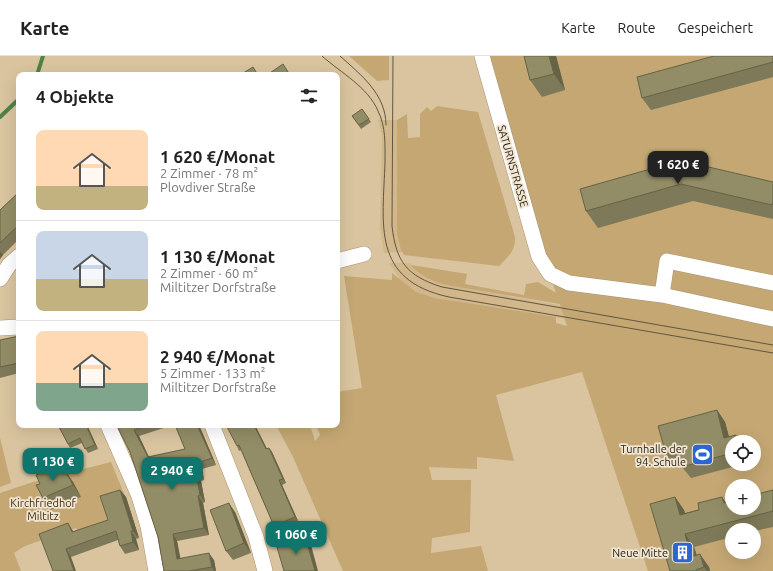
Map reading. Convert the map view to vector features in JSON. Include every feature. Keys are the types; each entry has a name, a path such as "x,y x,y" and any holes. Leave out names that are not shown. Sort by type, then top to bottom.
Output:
{"street":[{"name":"SATURNSTRASSE","path":"482,56 540,257 550,274 568,283 662,295"},
{"path":"340,260 364,254"},
{"path":"0,279 9,265 16,259"},
{"path":"773,283 667,261 662,295 773,319"},
{"path":"0,328 16,327"},
{"path":"109,428 139,496 148,526 156,571"},
{"path":"213,428 256,537 266,571"}],"shaded area":[{"path":"378,120 397,120 397,234 402,252 384,253 380,228 382,135"},
{"path":"389,263 410,263 421,275 430,280 446,285 570,307 564,319 435,298 416,292 402,282"}],"green space":[{"path":"349,56 389,56 389,80 377,81"},
{"path":"482,56 773,56 773,571 648,571 582,372 496,395 514,461 477,457 477,469 429,467 432,480 471,480 470,532 432,538 431,553 481,546 488,571 343,571 293,457 278,428 311,428 315,441 320,435 317,428 340,428 340,392 362,388 344,276 392,280 392,273 416,292 435,298 556,317 556,323 567,326 560,304 446,285 427,278 411,265 467,274 465,284 524,295 526,284 538,282 556,293"},
{"path":"437,106 478,112 515,237 513,250 499,266 404,255 401,250 397,234 397,120 407,114 408,138 420,137 420,114 427,107 431,111"},
{"path":"0,438 11,483 0,487"},
{"name":"Kirchfriedhof Miltitz","path":"111,462 125,496 105,503 113,525 80,536 76,528 25,546 14,553 21,571 0,571 0,493 33,482"}],"building":[{"path":"524,56 549,56 554,74 530,80"},
{"path":"714,56 773,56 773,62 642,98 637,77"},
{"path":"283,64 288,72 271,72"},
{"path":"253,67 256,72 245,72"},
{"path":"362,109 369,119 359,125 352,116"},
{"path":"675,162 687,162 773,182 772,205 681,184 586,211 580,189"},
{"path":"16,195 16,228 0,243 0,210"},
{"path":"16,337 16,364 0,367 0,340"},
{"name":"Turnhalle der 94. Schule","path":"717,410 725,438 725,455 682,467 678,450 666,454 658,426"},
{"path":"60,428 87,428 95,445 85,449 80,438 68,444"},
{"path":"118,428 140,428 134,430 148,457 185,449 176,428 198,428 212,458 197,463 199,473 196,474 200,495 198,496 204,528 173,534 177,559 209,553 212,567 189,571 164,571 158,537 130,452"},
{"path":"228,428 256,428 266,449 269,448 283,479 279,480 295,517 274,526 239,445 237,446"},
{"path":"55,467 58,473 65,470 73,485 43,498 36,485 40,484 36,475"},
{"path":"120,490 133,531 131,531 133,542 120,546 116,531 66,549 74,571 53,571 39,534 68,523 72,532 108,520 100,496"},
{"path":"773,490 773,511 761,514 761,493"},
{"path":"675,497 680,515 699,510 698,503 722,497 725,515 758,515 685,534 691,557 700,554 704,567 696,571 670,571 650,504"},
{"path":"229,503 244,543 226,551 210,510"},
{"path":"305,536 315,571 284,571 276,544"}],"waterway":[{"path":"38,72 43,56"},
{"path":"0,117 16,102"}],"tram line":[{"path":"322,56 368,95 374,102 381,117 385,142 383,207 384,228 387,247 394,263 406,278 424,289 449,297 773,353"},
{"path":"340,56 371,86 382,104 386,125"},
{"path":"393,56 392,226 394,239 400,258 405,266 412,272 420,278 442,287 773,345"}],"place":[{"name":"Turnhalle der 94. Schule","path":"702,455"},
{"name":"Neue Mitte","path":"683,553"}]}
